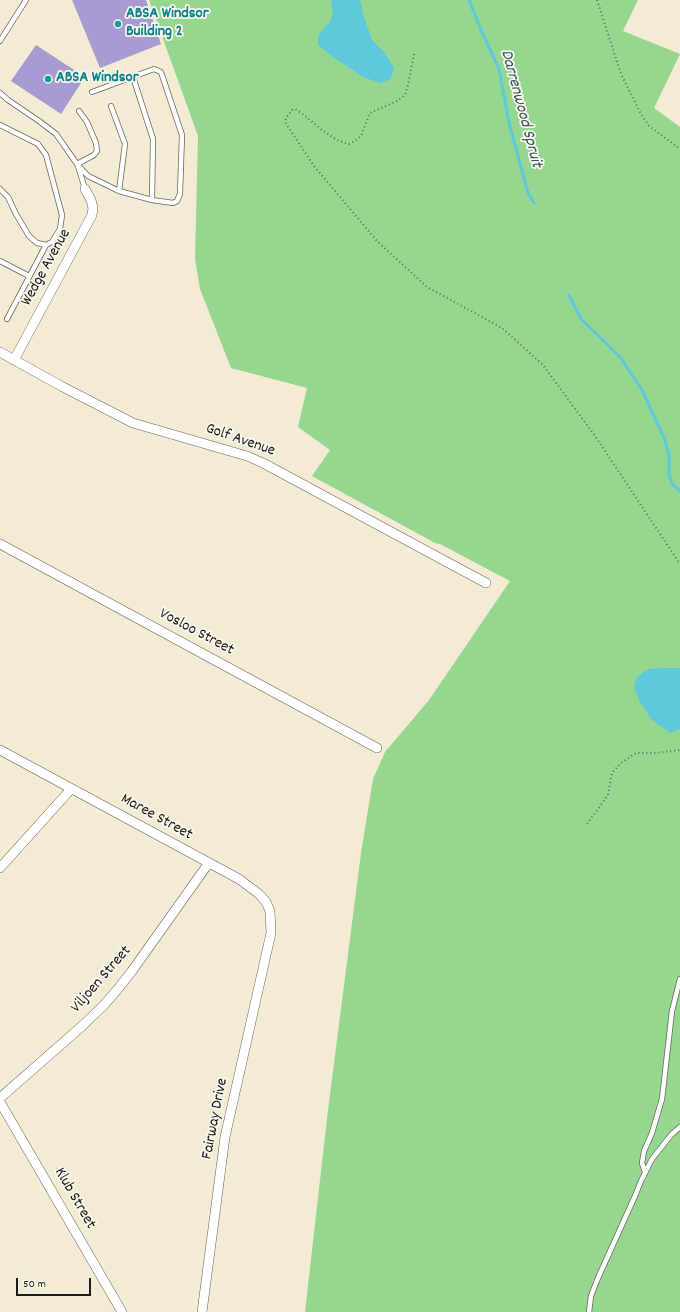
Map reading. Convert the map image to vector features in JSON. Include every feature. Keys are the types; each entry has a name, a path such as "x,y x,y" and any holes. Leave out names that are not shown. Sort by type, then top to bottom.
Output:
{"street":[{"name":"Wedge Avenue","path":"14,360 92,215 91,200 85,189"},
{"name":"Golf Avenue","path":"0,352 106,410 133,423 247,456 263,463 486,583"},
{"name":"Vosloo Street","path":"0,544 377,748"},
{"name":"Maree Street","path":"0,750 133,821 208,864 239,879 266,902 270,911 271,933"},
{"path":"0,868 71,789"},
{"name":"Viljoen Street","path":"0,1098 103,1006 132,971 208,864"},
{"name":"Fairway Drive","path":"202,1312 226,1137 271,933"},
{"name":"Klub Street","path":"0,1102 122,1312"}],"lane":[{"path":"0,41 26,0"},
{"path":"0,93 56,134 77,164 88,176 119,191 152,200 173,203 178,199 180,194 182,135 161,72 154,69 92,92"},
{"path":"133,77 153,139 152,200"},
{"path":"111,106 125,144 119,191"},
{"path":"77,164 94,155 97,151 93,136 79,111"},
{"path":"0,125 38,144 46,156 62,215 60,229 52,242 46,245 7,319"},
{"path":"77,164 85,189"},
{"path":"0,189 8,196 16,214 29,236 37,243 46,245"},
{"path":"0,261 30,276"},
{"path":"645,1172 642,1163 644,1151 652,1133 660,1105 672,1011 680,979"},
{"path":"589,1312 591,1296 598,1278 645,1172 661,1147 680,1127"}],"path":[{"path":"597,0 621,74 641,114 649,126 680,149"},
{"path":"414,54 405,95 397,101 370,113 361,136 355,142 345,144 337,140 295,109 292,110 285,122 314,166 377,240 399,261 427,287 502,328 542,365 595,436 680,564"},
{"path":"587,824 608,795 612,773 621,763 636,753 656,753 680,750"}],"green space":[{"path":"149,0 638,0 623,31 680,54 654,108 680,127 680,1312 305,1312 328,1110 361,853 373,779 385,752 429,700 510,581 440,544 435,543 312,476 330,450 298,427 307,388 231,368 200,289 195,259 198,136"}],"water":[{"path":"331,0 360,0 372,40 385,53 394,68 391,79 380,83 363,77 318,45 318,37 330,22 333,14"},
{"path":"680,668 680,729 670,733 652,720 640,702 634,688 636,679 642,673 649,669"}],"building":[{"name":"ABSA Windsor Building 2","path":"72,0 146,0 161,44 100,68"},
{"name":"ABSA Windsor","path":"36,45 85,77 61,114 11,81"}],"waterway":[{"name":"Darrenwood Spruit","path":"469,0 499,69 509,123 528,193 534,203"},
{"name":"Darrenwood Spruit","path":"569,295 581,319 620,357 642,390 665,440 669,456 669,473 672,484 680,491"}],"place":[{"name":"ABSA Windsor Building 2","path":"118,24"},
{"name":"ABSA Windsor","path":"48,79"}]}
